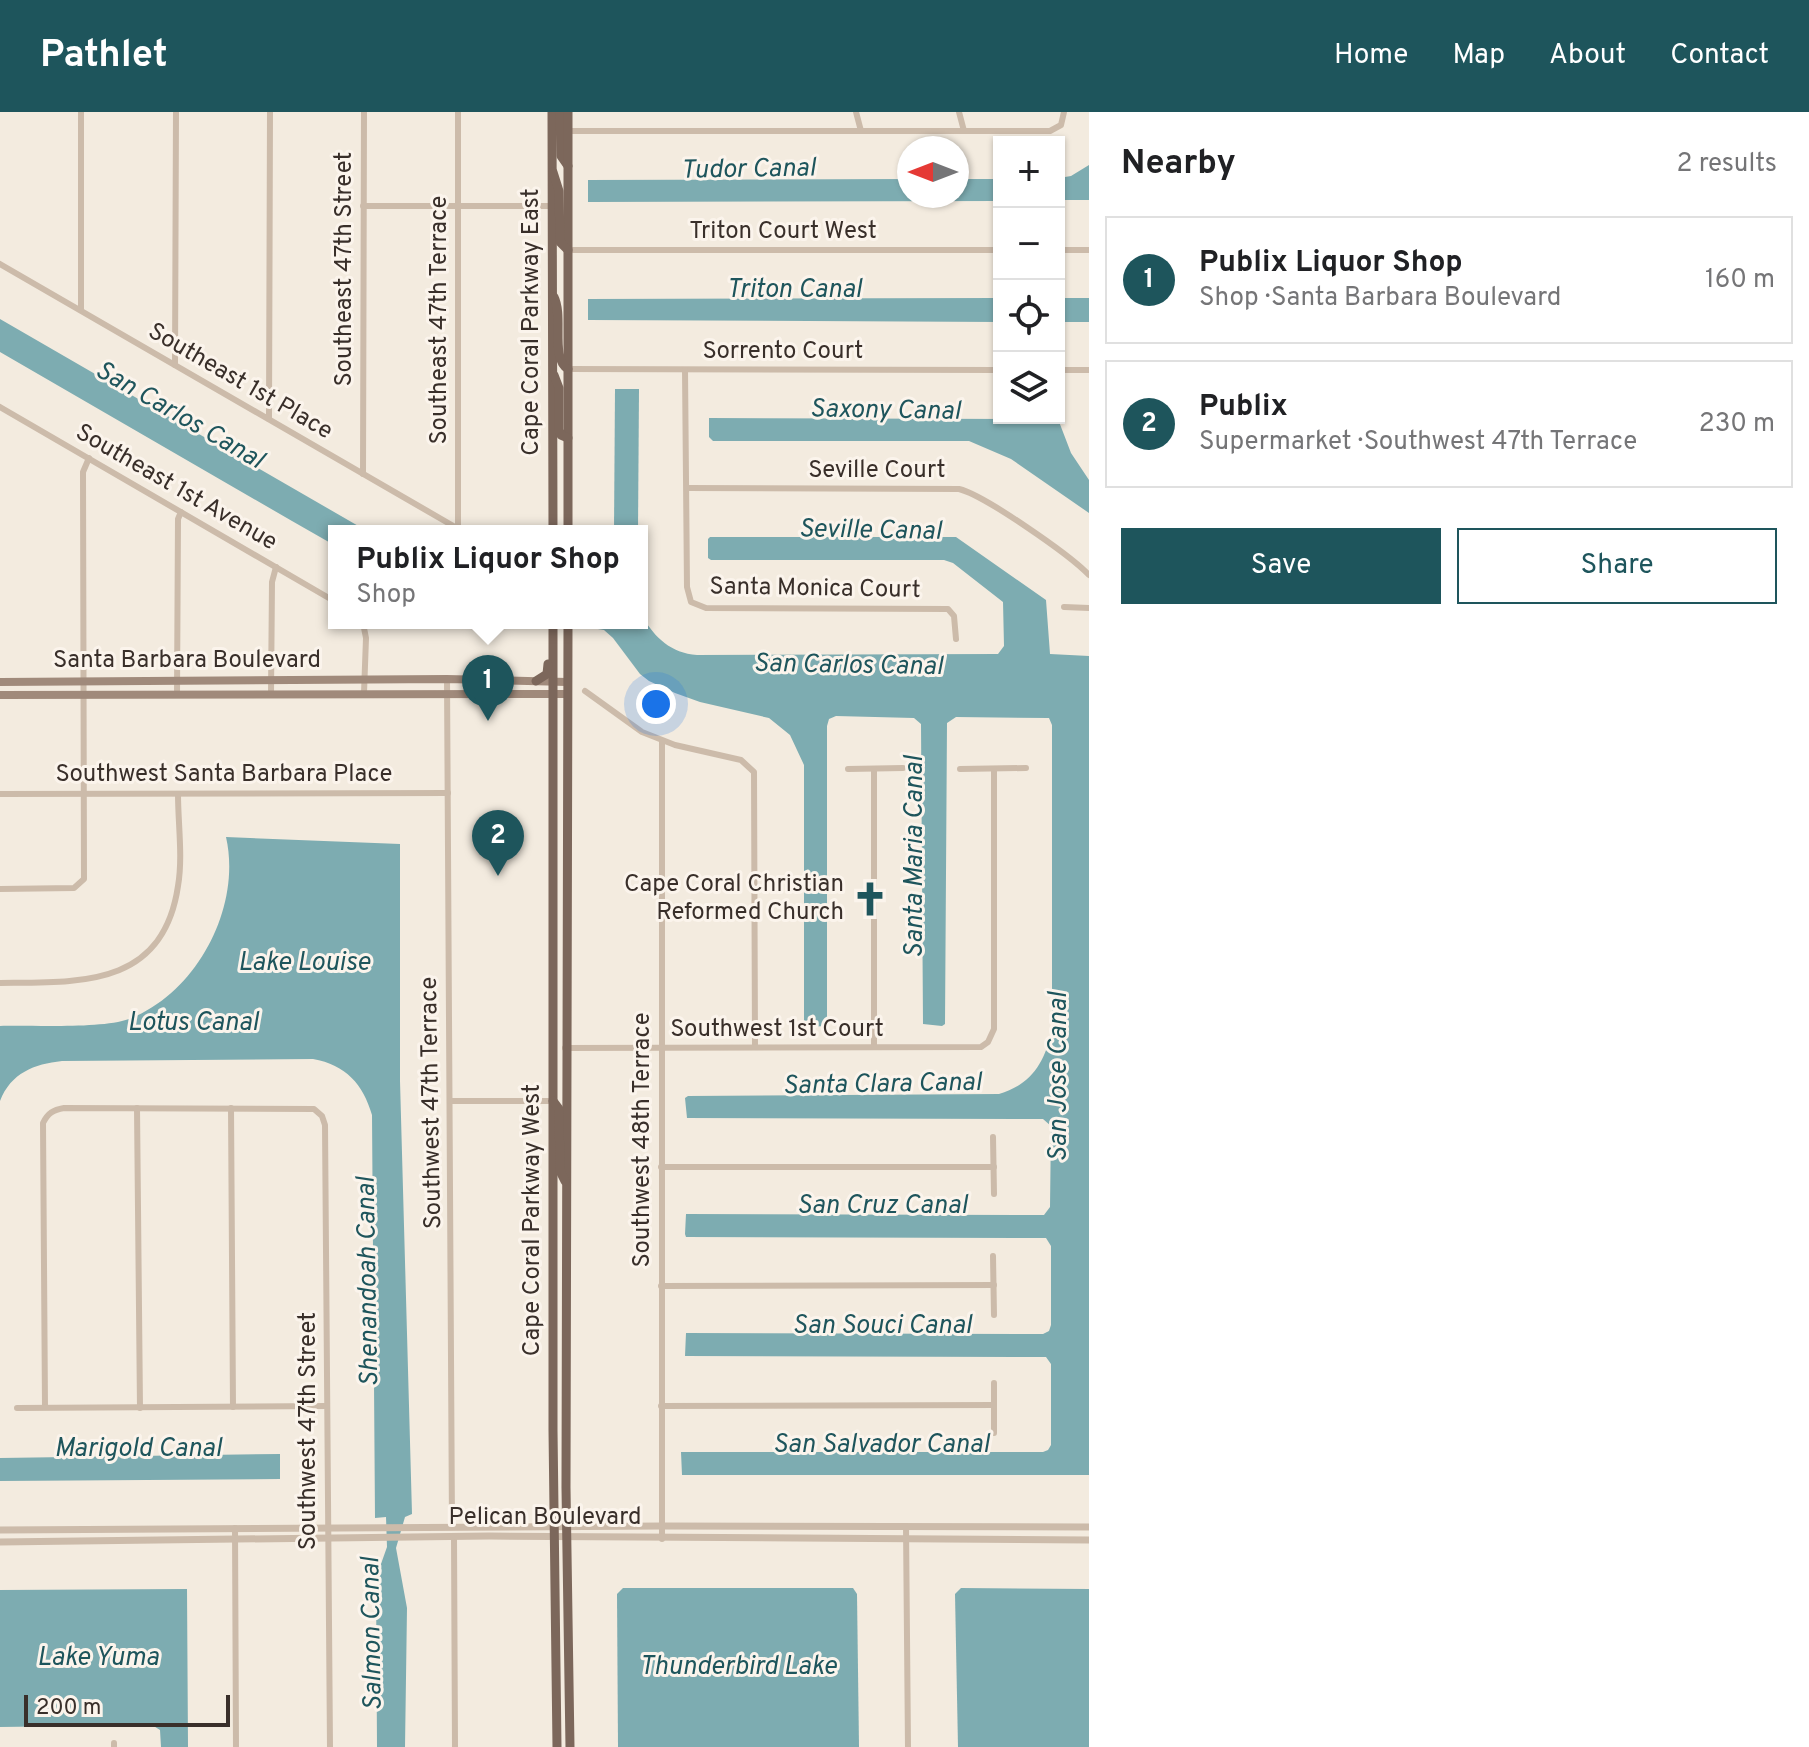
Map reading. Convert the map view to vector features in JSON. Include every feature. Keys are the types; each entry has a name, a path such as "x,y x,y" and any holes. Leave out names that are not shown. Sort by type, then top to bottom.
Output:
{"main road":[{"name":"Cape Coral Parkway East","path":"552,112 553,525"},
{"path":"560,112 561,156 568,166"},
{"name":"Cape Coral Parkway East","path":"568,112 568,525"},
{"path":"551,170 558,182 560,242 568,250"},
{"path":"552,294 559,312 560,362 568,369"},
{"path":"552,372 559,388 559,430 561,435 568,438"},
{"path":"536,681 548,672 551,629"},
{"path":"551,629 553,694"},
{"path":"567,694 568,629"},
{"name":"Santa Barbara Boulevard","path":"0,682 447,679 567,682"},
{"name":"Cape Coral Parkway West","path":"553,694 557,1747"},
{"name":"Santa Barbara Boulevard","path":"0,695 567,694"},
{"name":"Cape Coral Parkway West","path":"567,694 565,1048 570,1747"},
{"path":"553,838 560,850 560,907 565,923"},
{"path":"553,965 558,974 559,1037 565,1048"},
{"path":"553,1101 559,1109 560,1171 567,1184"}],"street":[{"path":"81,112 81,310"},
{"path":"175,365 176,112"},
{"path":"269,419 270,112"},
{"name":"Southeast 47th Street","path":"363,474 364,112"},
{"name":"Southeast 47th Terrace","path":"458,112 460,525"},
{"path":"856,112 861,131"},
{"path":"959,112 964,131"},
{"path":"568,131 1050,131 1061,125 1064,112"},
{"path":"363,206 551,206"},
{"name":"Triton Court West","path":"568,250 993,250"},
{"path":"1065,250 1089,250"},
{"name":"Southeast 1st Place","path":"0,264 451,525"},
{"name":"Sorrento Court","path":"568,369 993,370"},
{"name":"Santa Monica Court","path":"685,370 687,587 691,602 698,607 948,609 954,616 956,639"},
{"path":"1065,370 1089,370"},
{"name":"Southeast 1st Avenue","path":"0,407 328,597"},
{"path":"0,889 74,888 81,884 85,872 83,472 89,458"},
{"name":"Seville Court","path":"687,488 959,489 974,494 1013,519 1089,575"},
{"path":"177,694 178,519 181,512"},
{"path":"271,693 272,582 276,567"},
{"path":"1064,607 1089,608"},
{"path":"364,629 364,693"},
{"name":"Southwest 47th Terrace","path":"447,679 452,1527"},
{"path":"585,691 633,727 662,741 748,764 755,779 755,1047"},
{"name":"Southwest 48th Terrace","path":"662,741 662,1539"},
{"path":"848,769 903,768"},
{"path":"960,769 1026,768"},
{"path":"874,769 874,1047"},
{"name":"Southwest 1st Court","path":"565,1048 981,1047 988,1042 994,1029 994,769"},
{"name":"Southwest Santa Barbara Place","path":"0,794 448,793"},
{"path":"0,983 71,983 98,979 131,964 150,948 168,922 178,888 178,794"},
{"path":"450,1101 553,1101"},
{"name":"Southwest 47th Street","path":"231,1108 307,1107 322,1116 325,1141 330,1747"},
{"path":"45,1407 43,1123 55,1110 64,1108 231,1108 233,1407"},
{"path":"137,1108 140,1408"},
{"path":"993,1137 994,1194"},
{"path":"661,1167 994,1167"},
{"path":"993,1256 994,1315"},
{"path":"661,1286 994,1285"},
{"path":"994,1383 994,1433"},
{"path":"661,1406 994,1405"},
{"path":"17,1408 327,1406"},
{"name":"Pelican Boulevard","path":"0,1530 554,1526 1088,1527"},
{"path":"906,1526 908,1747"},
{"path":"417,1538 440,1534 452,1527"},
{"path":"1088,1527 1088,1540"},
{"path":"235,1528 236,1747"},
{"path":"454,1537 455,1747"},
{"name":"Pelican Boulevard","path":"0,1542 454,1537 1088,1540"}],"water":[{"path":"1089,165 1089,200 1065,200 1065,177"},
{"path":"897,179 897,201 588,202 588,180"},
{"path":"969,179 993,179 993,201 969,201"},
{"path":"993,298 993,322 588,320 588,299"},
{"path":"1065,298 1089,298 1089,322 1065,322"},
{"path":"0,319 357,525 328,525 328,542 0,352"},
{"path":"615,389 639,389 638,525 614,525"},
{"path":"709,418 993,419 993,424 1060,424 1071,453 1089,480 1089,513 1011,459 969,441 713,441 709,437"},
{"path":"956,537 1046,600 1050,654 1089,656 1089,1475 682,1475 681,1452 1043,1452 1051,1445 1051,1364 1046,1357 685,1356 686,1333 1043,1334 1049,1331 1051,1325 1051,1246 1046,1238 686,1237 686,1214 1044,1215 1050,1207 1051,1126 1043,1119 687,1118 685,1098 688,1096 999,1094 1020,1084 1035,1071 1052,1031 1052,725 1049,718 956,717 947,723 945,1024 942,1026 923,1024 921,724 914,718 836,716 829,719 827,1026 804,1027 804,765 790,735 769,718 700,702 649,681 640,674 613,638 598,629 648,629 648,625 672,648 697,655 998,654 1004,646 1003,602 953,563 944,560 711,560 708,558 708,539"},
{"name":"Lake Louise","path":"226,837 400,844 400,1081 412,1514 405,1517 396,1548 407,1608 405,1747 377,1747 376,1578 387,1547 386,1517 375,1518 372,1115 364,1094 344,1071 313,1059 62,1061 33,1068 17,1077 0,1101 0,1026 85,1025 129,1019 153,1007 194,968 209,944 227,891 229,864"},
{"path":"280,1454 280,1479 0,1481 0,1458"},
{"name":"Thunderbird Lake","path":"623,1588 853,1588 857,1594 859,1747 618,1747 617,1594"},
{"path":"961,1588 1089,1589 1089,1747 958,1747 955,1594"},
{"name":"Lake Yuma","path":"187,1589 188,1747 161,1747 160,1730 152,1725 0,1727 0,1590"}],"place":[{"name":"Publix Liquor Shop","path":"488,721"},
{"name":"Publix","path":"498,876"},
{"name":"Cape Coral Christian Reformed Church","path":"870,899"}],"water label":[{"name":"Tudor Canal","path":"748,170"},
{"name":"Triton Canal","path":"794,290"},
{"name":"Saxony Canal","path":"885,411"},
{"name":"San Carlos Canal","path":"179,416"},
{"name":"Seville Canal","path":"870,531"},
{"name":"San Carlos Canal","path":"848,666"},
{"name":"Santa Maria Canal","path":"915,857"},
{"name":"Lotus Canal","path":"193,1023"},
{"name":"San Jose Canal","path":"1059,1077"},
{"name":"Santa Clara Canal","path":"882,1085"},
{"name":"San Cruz Canal","path":"882,1206"},
{"name":"Shenandoah Canal","path":"369,1282"},
{"name":"San Souci Canal","path":"882,1326"},
{"name":"San Salvador Canal","path":"881,1445"},
{"name":"Marigold Canal","path":"138,1449"},
{"name":"Salmon Canal","path":"373,1634"}]}
